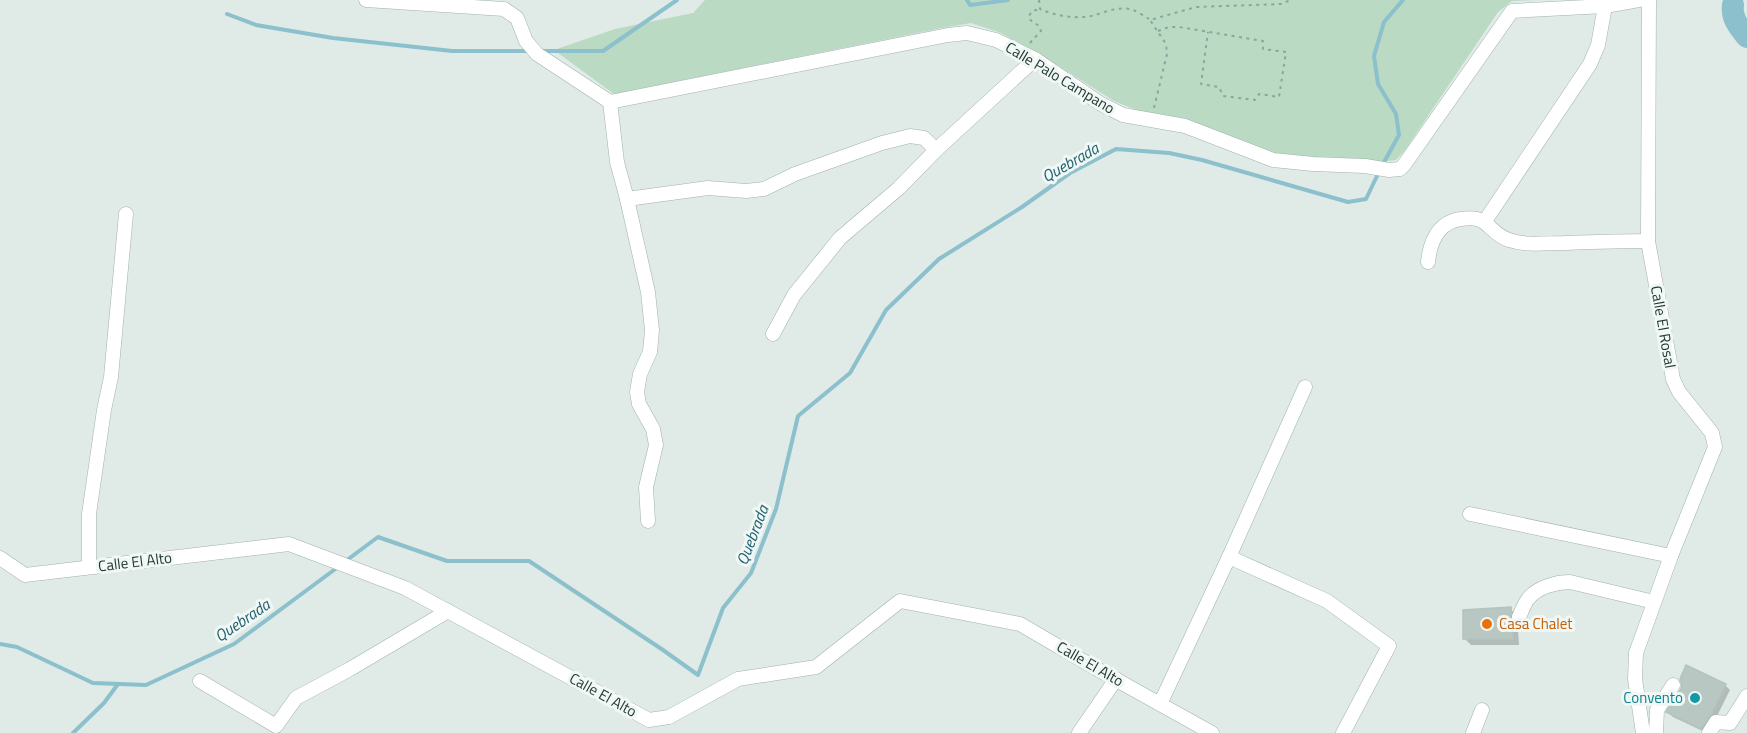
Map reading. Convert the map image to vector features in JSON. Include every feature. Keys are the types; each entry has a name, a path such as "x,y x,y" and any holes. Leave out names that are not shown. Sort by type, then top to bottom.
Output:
{"street":[{"path":"366,0 504,9 517,18 526,41 537,54 610,102 617,162 648,292 652,330 650,352 640,374 637,392 643,412 653,429 656,445 646,487 648,521"},
{"name":"Calle Palo Campano","path":"610,102 967,33 987,37 1035,59 1107,107 1123,115 1185,126 1273,160 1365,166 1384,170 1400,169 1509,13 1515,10 1605,6 1639,0"},
{"name":"Calle El Rosal","path":"1643,733 1635,667 1642,634 1714,452 1715,442 1712,433 1673,380 1648,241 1649,0"},
{"path":"1485,221 1590,64 1598,45 1605,6"},
{"path":"773,334 794,295 840,238 899,188 936,150 1035,59"},
{"path":"627,199 708,188 746,191 764,189 795,174 882,143 910,136 924,138 936,150"},
{"path":"89,567 89,514 111,377 126,214"},
{"path":"1428,262 1429,249 1439,230 1448,222 1459,219 1473,218 1485,221 1501,237 1526,244 1648,241"},
{"path":"1160,704 1305,387"},
{"path":"1470,514 1671,556"},
{"name":"Calle El Alto","path":"0,558 25,575 289,544 405,588 649,720 669,717 738,680 816,667 900,601 1020,624 1212,733"},
{"path":"1229,557 1327,601 1389,646 1343,733"},
{"path":"1519,617 1527,599 1561,582 1570,582 1654,602"},
{"path":"200,681 280,729 296,698 448,611"},
{"path":"1079,733 1116,680"},
{"path":"1656,733 1657,710 1673,685"},
{"path":"1709,733 1716,722 1730,723 1747,696"},
{"path":"1473,733 1482,710"}],"path":[{"path":"1039,0 1040,9"},
{"path":"1150,20 1196,7 1282,4 1290,0"},
{"path":"1020,52 1040,33 1040,28 1029,19 1032,11 1040,9 1051,14 1069,17 1089,16 1120,9 1132,10 1150,20 1166,44 1167,54 1151,120"},
{"path":"1158,31 1169,27 1179,27 1263,41 1263,49 1286,52 1279,97 1258,94 1254,100 1223,96 1219,87 1202,84 1208,32"}],"green space":[{"path":"705,0 1537,0 1512,1 1498,12 1405,150 1396,160 1378,162 1282,156 1263,151 1207,127 1136,110 1114,101 1001,33 971,23 614,94 554,50 615,29 693,13"}],"building":[{"name":"Casa Chalet","path":"1511,607 1513,639 1463,639 1463,610"},
{"name":"Convento","path":"1686,665 1726,684 1711,715 1701,729 1666,712 1681,689 1680,679"}],"waterway":[{"path":"541,51 603,51 677,0"},
{"path":"967,0 970,5 1008,0"},
{"path":"1383,164 1399,135 1396,114 1378,84 1374,56 1384,22 1403,0"},
{"path":"1733,5 1734,18 1747,37"},
{"path":"227,14 256,25 333,38 452,51 528,51"},
{"name":"Quebrada","path":"347,560 378,537 447,561 529,561 698,675 723,608 751,573 776,509 798,416 850,373 886,310 939,259 1022,207 1070,173 1116,149 1169,153 1202,160 1348,202 1366,199 1377,176"},
{"name":"Quebrada","path":"0,644 17,647 93,683 146,685 234,644 338,567"},
{"name":"Quebrada","path":"73,733 104,703 118,684"}],"place":[{"name":"Casa Chalet","path":"1487,624"},
{"name":"Convento","path":"1695,698"}]}
